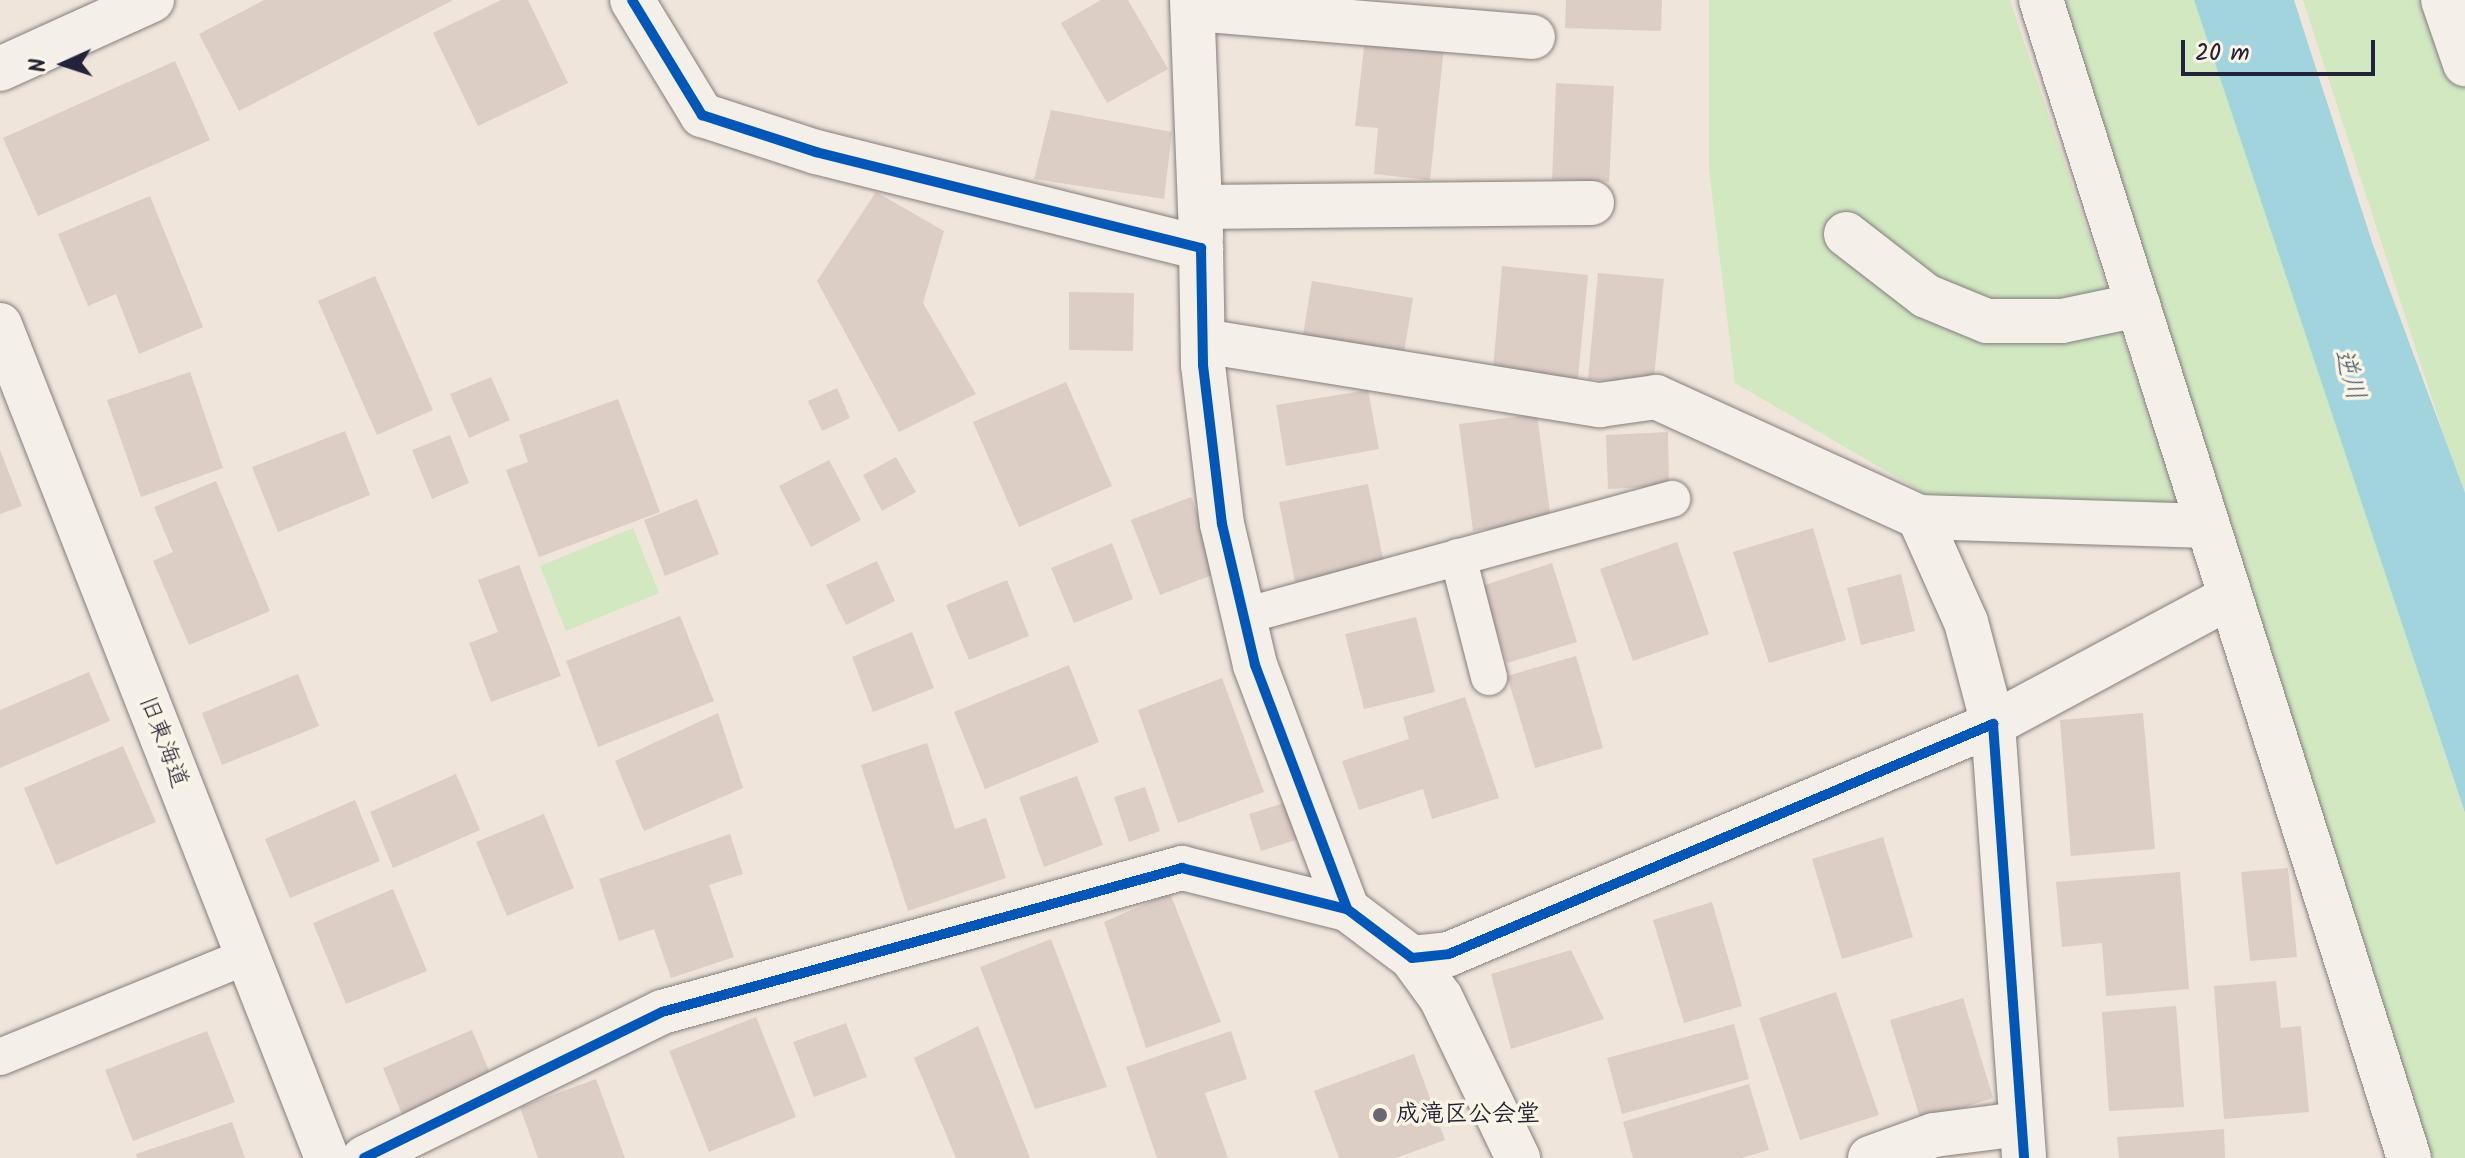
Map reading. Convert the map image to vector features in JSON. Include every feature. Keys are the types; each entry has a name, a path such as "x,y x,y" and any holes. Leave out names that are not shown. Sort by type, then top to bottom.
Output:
{"street":[{"path":"0,69 152,0"},
{"path":"632,0 702,115 816,152 1200,228 1592,203"},
{"path":"2041,0 2409,1158"},
{"path":"2443,0 2465,64"},
{"path":"1347,909 1255,665 1222,524 1203,341 1193,4 1533,37"},
{"path":"1846,234 1926,296 1987,321 2062,321 2138,305"},
{"name":"旧東海道","path":"0,325 327,1158"},
{"path":"1203,341 1600,405 1656,397 1919,517 2208,526"},
{"path":"1870,1158 1934,1135 2022,1141 1993,724 1966,622 1919,517"},
{"path":"1412,958 1449,954 1993,724 2230,597"},
{"path":"364,1158 662,1012 1182,868 1347,909 1412,958 1441,998 1518,1158"}],"lane":[{"path":"1244,616 1672,499"},
{"path":"1458,557 1489,677"},
{"path":"0,1057 247,956"}],"green space":[{"path":"1709,0 2010,0 2181,510 1934,499 1735,383 1709,169"},
{"path":"2039,0 2196,0 2465,814 2465,1158 2410,1158"},
{"path":"2303,0 2437,0 2465,83 2465,501"},
{"path":"633,528 659,593 566,631 540,566"}],"water":[{"name":"逆川","path":"2194,0 2294,0 2373,245 2465,493 2465,813"}],"building":[{"path":"264,0 453,0 239,111 199,34"},
{"path":"501,0 528,0 568,83 478,126 433,33"},
{"path":"1101,0 1128,0 1168,69 1107,103 1061,23"},
{"path":"1566,0 1662,0 1661,31 1565,28"},
{"path":"1365,39 1444,47 1430,180 1374,174 1378,128 1355,126"},
{"path":"175,61 210,140 38,216 3,138"},
{"path":"1556,83 1614,86 1609,182 1552,179"},
{"path":"1051,110 1172,132 1164,199 1034,179"},
{"path":"876,192 944,231 923,303 976,394 899,432 817,281"},
{"path":"150,196 203,327 139,354 116,294 88,306 58,234"},
{"path":"1502,266 1588,275 1578,378 1493,370"},
{"path":"1598,273 1664,279 1653,386 1588,379"},
{"path":"375,276 433,410 377,435 318,301"},
{"path":"1312,281 1413,298 1404,353 1303,335"},
{"path":"1069,292 1134,293 1133,351 1069,350"},
{"path":"190,372 223,468 141,497 107,400"},
{"path":"491,377 510,420 469,438 450,394"},
{"path":"1066,382 1112,486 1019,527 973,422"},
{"path":"837,388 850,418 822,431 808,401"},
{"path":"1368,390 1379,449 1286,466 1276,405"},
{"path":"618,399 660,512 539,557 506,470 528,462 519,435"},
{"path":"1537,414 1551,520 1473,531 1459,424"},
{"path":"345,431 370,495 278,532 252,467"},
{"path":"1668,432 1669,486 1608,489 1606,435"},
{"path":"450,435 469,483 432,499 412,450"},
{"path":"0,450 22,506 0,514"},
{"path":"896,457 916,492 882,511 863,475"},
{"path":"829,460 861,520 811,547 779,486"},
{"path":"216,481 270,611 189,645 153,561 173,552 154,507"},
{"path":"1368,484 1384,564 1295,582 1279,502"},
{"path":"1191,497 1220,572 1160,595 1131,520"},
{"path":"697,499 719,554 665,576 644,520"},
{"path":"1813,528 1846,640 1769,663 1733,552"},
{"path":"1677,542 1709,634 1633,661 1600,569"},
{"path":"1112,543 1133,599 1074,623 1051,568"},
{"path":"877,561 895,601 846,625 826,585"},
{"path":"1552,563 1577,642 1507,663 1482,586"},
{"path":"519,565 561,676 491,702 469,643 498,632 478,580"},
{"path":"1901,574 1915,631 1861,645 1847,588"},
{"path":"1007,580 1029,636 969,660 946,605"},
{"path":"680,616 714,701 598,747 566,661"},
{"path":"1416,617 1435,692 1364,709 1345,634"},
{"path":"912,632 934,688 873,712 852,657"},
{"path":"1576,656 1603,748 1535,768 1507,676"},
{"path":"1069,665 1099,742 985,789 954,712"},
{"path":"89,672 110,721 0,768 0,710"},
{"path":"298,674 319,726 222,765 202,713"},
{"path":"1222,678 1264,792 1178,823 1138,710"},
{"path":"1465,697 1499,798 1432,819 1423,789 1359,810 1342,761 1409,739 1403,717"},
{"path":"718,713 743,788 644,831 615,761"},
{"path":"2143,713 2155,849 2071,856 2060,720"},
{"path":"927,743 955,829 986,818 1006,878 908,911 861,765"},
{"path":"123,746 156,822 56,865 24,788"},
{"path":"456,774 480,830 393,868 370,812"},
{"path":"1077,776 1103,845 1044,867 1019,797"},
{"path":"1145,787 1160,831 1129,842 1114,797"},
{"path":"355,800 380,861 290,898 265,839"},
{"path":"1294,800 1305,837 1261,851 1249,814"},
{"path":"544,814 574,888 507,916 476,842"},
{"path":"730,834 743,874 709,885 734,957 671,978 654,929 619,941 599,879"},
{"path":"1883,837 1913,937 1842,959 1812,859"},
{"path":"2288,868 2297,957 2250,961 2241,872"},
{"path":"2180,872 2189,989 2106,996 2102,943 2062,947 2056,882"},
{"path":"393,889 427,971 346,1004 313,923"},
{"path":"1170,893 1221,1022 1146,1048 1104,922"},
{"path":"1712,902 1742,1006 1684,1023 1653,920"},
{"path":"1051,939 1107,1087 1035,1109 980,967"},
{"path":"1571,950 1604,1019 1511,1049 1491,974"},
{"path":"2276,981 2281,1028 2301,1026 2309,1112 2224,1119 2214,986"},
{"path":"1836,992 1879,1115 1800,1140 1759,1018"},
{"path":"1963,998 1993,1098 1921,1121 1890,1020"},
{"path":"2176,1006 2184,1107 2109,1111 2102,1012"},
{"path":"756,1017 796,1117 709,1152 669,1051"},
{"path":"846,1023 867,1077 814,1097 793,1042"},
{"path":"1734,1024 1749,1079 1622,1114 1607,1058"},
{"path":"978,1026 1030,1158 956,1158 914,1058"},
{"path":"472,1030 495,1085 406,1124 383,1068"},
{"path":"207,1031 235,1102 133,1141 105,1070"},
{"path":"1231,1031 1247,1079 1205,1093 1228,1158 1157,1158 1126,1067"},
{"name":"成滝区公会堂","path":"1414,1054 1445,1140 1396,1158 1339,1158 1314,1091"},
{"path":"596,1079 625,1158 538,1158 520,1107"},
{"path":"1749,1084 1769,1150 1741,1158 1633,1158 1623,1122"},
{"path":"232,1122 245,1158 137,1158 136,1154"},
{"path":"2224,1129 2225,1158 2119,1158 2117,1137"}],"cycle path":[{"path":"632,0 702,115 816,152 1201,248 1203,365 1222,524 1255,665 1347,909"},
{"path":"364,1158 662,1012 1182,868 1347,909 1412,958 1449,954 1993,724 2024,1158"}],"place":[{"name":"成滝区公会堂","path":"1380,1115"}]}
